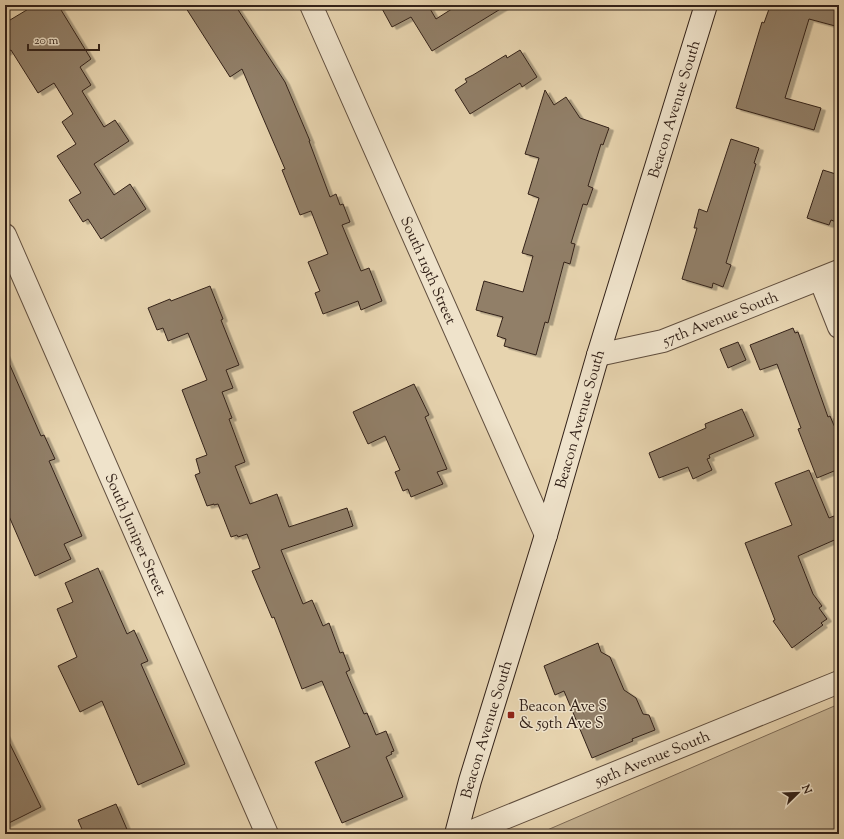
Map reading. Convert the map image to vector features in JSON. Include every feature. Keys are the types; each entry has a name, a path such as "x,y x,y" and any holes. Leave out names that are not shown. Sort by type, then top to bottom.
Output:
{"street":[{"name":"South 119th Street","path":"311,5 546,535"},
{"name":"Beacon Avenue South","path":"456,834 470,781 546,535 700,11"},
{"name":"South Juniper Street","path":"5,235 267,834"},
{"name":"57th Avenue South","path":"598,355 662,341 830,275"},
{"path":"830,275 839,327"},
{"name":"59th Avenue South","path":"465,834 839,682"}],"shaded area":[{"path":"839,704 839,834 538,834"}],"building":[{"path":"35,5 58,5 91,59 80,67 91,85 82,91 104,127 115,120 129,141 94,164 114,195 130,184 146,209 101,239 88,219 83,222 69,200 81,193 57,156 76,144 62,122 73,114 54,83 38,93 11,50 5,53 5,23"},
{"path":"184,5 235,5 285,82 310,141 330,197 336,194 340,205 343,204 350,222 342,225 361,271 369,268 382,301 361,310 358,301 323,314 315,293 320,291 308,262 328,254 311,211 300,215 282,170 285,169 242,69 230,77"},
{"path":"380,5 432,5 429,7 436,19 458,5 507,5 432,51 411,17 392,27"},
{"path":"773,5 839,5 839,27 809,19 785,98 821,108 814,130 736,108 762,22 764,23 769,9 772,9"},
{"path":"520,50 537,77 522,87 520,83 470,114 455,90 467,82 465,79 506,55 507,58"},
{"path":"545,90 554,105 566,97 580,118 609,128 603,145 601,144 588,186 593,188 587,205 583,204 571,243 575,244 570,264 564,262 548,323 545,322 536,355 504,346 506,339 497,336 503,317 476,310 484,281 523,292 533,256 522,253 539,198 528,194 539,158 525,154"},
{"path":"731,139 759,148 754,163 756,164 726,263 731,265 723,287 713,283 712,288 682,279 697,228 694,228 699,209 707,212"},
{"path":"823,170 839,175 839,223 831,220 829,225 807,218"},
{"path":"210,286 223,319 221,320 239,365 226,370 233,388 222,392 232,418 229,419 245,462 235,466 250,504 277,494 289,527 347,508 353,526 281,550 303,604 312,600 323,626 329,623 340,653 343,652 350,670 346,672 364,714 367,713 376,735 386,731 394,751 386,757 403,797 342,823 315,762 350,747 322,681 302,689 274,617 272,618 252,571 260,568 247,534 238,537 237,535 231,537 218,504 207,506 195,475 200,473 196,459 207,455 182,390 207,380 188,333 168,341 163,328 157,330 148,308"},
{"path":"793,328 795,333 798,332 828,417 830,416 839,437 839,469 817,478 798,429 801,428 777,364 760,370 750,345"},
{"path":"738,342 746,360 728,368 720,349"},
{"path":"5,354 41,436 44,435 55,459 49,461 82,536 64,544 71,559 35,576 5,507"},
{"path":"414,384 429,415 425,417 447,469 437,472 443,484 411,497 408,489 403,491 395,472 400,470 385,436 368,444 353,412"},
{"path":"742,409 754,436 709,455 710,458 707,459 712,470 693,479 688,467 659,478 649,453 706,428 705,424"},
{"path":"809,470 829,518 839,514 839,538 798,556 813,594 822,606 819,608 827,619 821,623 823,625 792,648 773,621 775,620 745,543 792,525 775,483"},
{"path":"98,568 127,634 134,630 148,661 141,664 185,764 138,785 102,701 80,712 58,666 77,657 57,609 73,602 65,583"},
{"path":"598,643 601,652 610,657 624,690 636,698 643,714 649,715 655,730 592,758 564,691 555,695 544,666"},
{"path":"5,734 41,807 5,825"},
{"path":"116,804 129,834 84,834 78,820"}],"place":[{"name":"Beacon Ave S & 59th Ave S","path":"511,715"}]}
